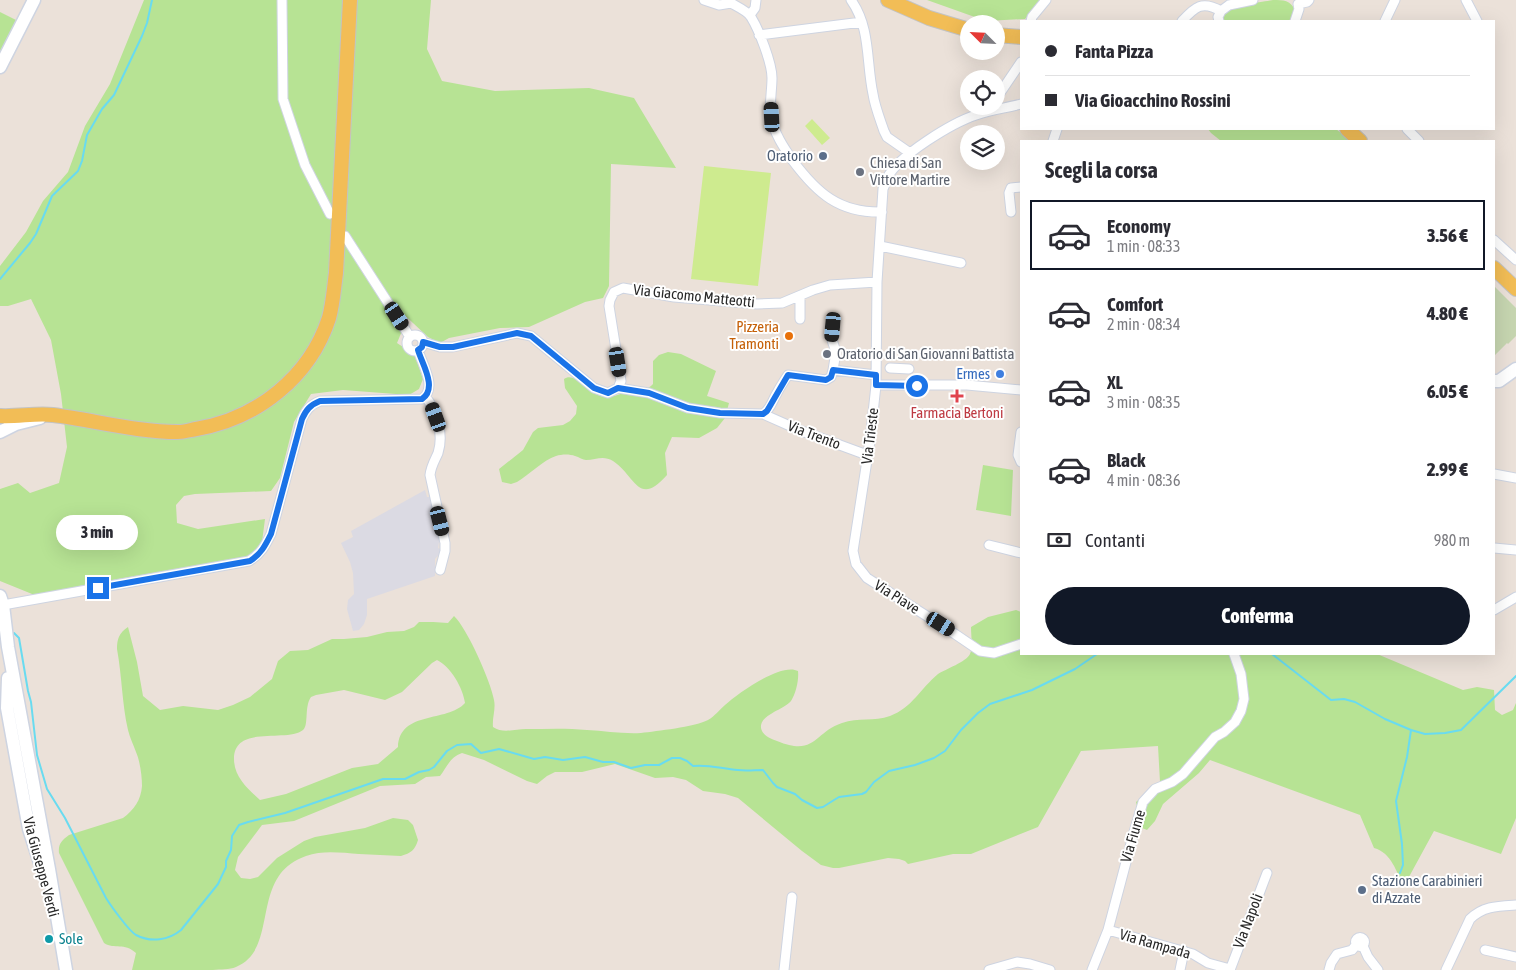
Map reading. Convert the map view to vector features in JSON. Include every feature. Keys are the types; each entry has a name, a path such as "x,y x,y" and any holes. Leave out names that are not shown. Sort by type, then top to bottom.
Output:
{"main road":[{"path":"0,67 34,0"},
{"path":"2,417 51,415 143,429 179,432 216,426 249,413 280,391 311,357 330,316 336,272 350,0"},
{"path":"888,0 929,18 960,27"},
{"path":"1005,35 1020,37"},
{"path":"1348,130 1359,140"},
{"path":"1495,270 1516,289"},
{"path":"1495,382 1516,369"},
{"path":"0,432 16,424 51,415"},
{"name":"Via Giuseppe Verdi","path":"1,600 22,728 60,934"},
{"name":"Via Giuseppe Verdi","path":"8,647 7,708 29,829 60,934"},
{"name":"Via Giuseppe Verdi","path":"22,728 21,741 26,774 22,784"},
{"name":"Via Giuseppe Verdi","path":"22,784 28,788 41,829"},
{"path":"60,934 66,970"}],"street":[{"path":"282,0 283,99 305,165 330,214"},
{"path":"704,0 719,5 728,2 750,15 770,65 772,77 772,117 775,131 784,148 806,178 817,190 831,200 861,210 882,212"},
{"path":"750,15 755,8 756,0"},
{"path":"851,0 862,22 866,36 873,95 884,131 887,137 910,153"},
{"path":"1031,20 1046,0"},
{"path":"1219,20 1221,11 1229,5 1253,0"},
{"path":"1295,20 1299,9 1296,2 1308,2 1309,0"},
{"path":"1385,20 1395,0"},
{"path":"1466,0 1476,20"},
{"path":"1183,20 1199,6 1205,4 1221,11"},
{"path":"759,35 862,22"},
{"path":"1005,86 1020,64"},
{"name":"Via Trieste","path":"1005,107 1020,104"},
{"name":"Via Trieste","path":"856,564 853,551 870,442 876,385 877,282 883,188 895,167 910,153 939,134 976,115"},
{"path":"1408,130 1418,140"},
{"path":"1012,212 1009,193 1011,188 1020,187"},
{"path":"345,236 410,336"},
{"path":"1495,241 1516,260"},
{"path":"880,246 961,263"},
{"name":"Via Giacomo Matteotti","path":"618,388 621,381 609,306 614,292 623,288 674,297 757,304 782,303 830,285 867,281 877,282"},
{"path":"800,296 800,319"},
{"path":"763,414 770,407 788,375 826,380 831,377 836,352 832,340 833,327"},
{"path":"410,336 407,341 412,350 420,346 453,347 517,333 531,336 594,388 608,393 618,388"},
{"path":"1,600 250,561 264,548 271,534 302,419 311,405 320,401 332,400 417,399 425,396 430,388 418,335 410,336"},
{"path":"898,385 894,369 909,369"},
{"path":"833,370 876,375"},
{"path":"876,385 967,384 1020,390"},
{"name":"Via Trento","path":"618,388 649,393 688,408 720,413 763,414 799,430 867,454"},
{"path":"425,396 436,417 440,440 430,475 445,543 440,570"},
{"path":"1020,440 1018,455 1020,460"},
{"path":"1495,474 1516,478"},
{"path":"989,545 1020,553"},
{"path":"1495,548 1516,550"},
{"name":"Via Piave","path":"856,564 867,578 980,651 994,653 1020,644"},
{"path":"1495,609 1516,597"},
{"name":"Via Fiume","path":"1092,970 1108,930 1134,832 1144,802 1155,789 1172,782 1183,774 1214,737 1224,732 1235,722 1241,711 1244,699 1241,674 1234,655"},
{"name":"Via Napoli","path":"1230,970 1267,873"},
{"path":"784,970 792,897"},
{"path":"1446,970 1470,919 1485,908 1516,904"},
{"name":"Via Rampada","path":"1108,930 1194,954 1208,962 1230,970"},
{"path":"1328,970 1337,954 1352,950 1360,945 1378,970"},
{"path":"1485,950 1516,957"},
{"path":"1180,970 1184,951"},
{"path":"989,970 1016,962 1050,970"}],"shaded area":[{"path":"425,490 427,497 431,497 440,536 438,548 440,553 435,559 435,576 367,599 367,615 364,624 359,630 353,631 347,609 348,600 354,594 353,573 341,543 353,537 351,531"}],"green space":[{"path":"144,0 431,0 427,49 442,81 495,91 589,88 634,98 676,168 611,164 609,286 603,298 585,302 529,327 500,328 449,338 440,343 428,337 398,309 387,309 402,331 397,343 415,355 423,379 419,389 409,395 343,390 311,394 294,422 280,478 271,491 195,494 184,496 176,505 177,523 198,529 265,519 262,542 251,556 84,585 37,596 0,581 0,489 18,483 30,493 59,483 67,447 61,394 51,340 31,299 8,306 0,306 0,266 26,232 43,201 68,172 85,126 110,84"},
{"path":"927,0 1040,0 1025,19 1005,20 1005,15 969,15"},
{"path":"1273,0 1283,1 1289,2 1295,10 1291,20 1224,20 1224,14 1229,8"},
{"path":"0,12 16,20 0,54"},
{"path":"812,119 830,138 822,145 805,126"},
{"path":"1209,130 1337,130 1350,140 1220,140"},
{"path":"704,166 771,173 758,286 691,279"},
{"path":"1495,287 1516,308 1516,336 1495,355"},
{"path":"668,352 681,354 716,371 707,396 729,403 725,418 717,428 699,438 672,437 665,453 667,475 657,484 649,489 643,489 637,486 620,467 609,459 586,460 566,454 546,461 517,482 511,484 502,482 499,469 523,450 533,432 538,428 563,425 576,414 577,406 565,388 564,379 568,377 573,378 596,394 606,397 644,389 653,384 653,361 659,355"},
{"path":"983,465 1013,470 1011,516 976,510"},
{"path":"1016,610 1020,612 1020,655 1379,655 1463,690 1477,687 1494,690 1495,710 1502,715 1513,710 1516,703 1516,818 1501,854 1434,831 1404,886 1389,859 1380,850 1374,848 1360,815 1210,760 1199,773 1163,804 1155,821 1147,830 1142,828 1136,802 1160,782 1158,746 1081,751 1038,827 971,854 953,854 908,864 899,859 888,858 833,868 821,865 802,851 738,798 703,791 686,780 673,777 655,778 615,764 582,772 555,772 537,784 484,760 462,753 452,760 440,776 426,777 415,784 380,786 294,821 262,825 238,857 235,870 241,878 250,879 258,877 277,858 304,841 315,837 365,828 393,818 408,820 413,825 418,840 412,851 401,856 326,852 306,856 288,866 277,879 270,895 263,929 258,944 250,958 236,967 213,970 132,970 136,953 124,947 104,943 59,853 61,842 69,835 123,818 134,808 140,796 142,786 140,769 126,720 117,649 119,636 128,627 143,696 160,710 183,706 218,710 250,697 272,679 278,661 290,651 308,650 332,639 367,637 387,632 404,631 414,627 419,622 448,623 454,616 472,643 488,681 494,703 493,727 497,729 505,731 572,729 641,733 685,727 713,717 731,700 760,680 791,669 798,671 798,682 793,698 766,717 761,726 763,733 769,738 790,745 800,746 807,745 842,723 854,720 884,718 904,708 938,674 968,657 971,648 971,627 988,617","holes":["437,660 456,678 465,703 457,709 415,722 407,727 401,735 398,747 378,764 352,768 286,794 260,800 246,787 239,777 234,759 236,748 252,738 295,734 303,730 306,724 311,697 344,690 385,700 402,692"]}],"waterway":[{"path":"0,279 36,234 52,196 78,171 87,135 102,109 114,95 142,36 152,0"},
{"path":"14,633 19,638 31,702 37,755 47,789 65,818 112,907 133,933 154,940 171,936 181,930 218,884 231,850 232,836 239,825 285,813 383,779 405,779 434,767 447,751 457,745 471,744 481,753 499,749 534,759 545,757 563,760 585,757 603,762 614,762 631,768 659,765 672,758 680,758 693,766 763,770 777,787 795,794 817,808 823,807 839,797 866,792 874,782 889,771 934,758 945,751 961,730 990,704 1032,690 1075,669 1096,655"},
{"path":"1273,655 1331,700 1344,699 1355,702 1385,719 1411,730 1407,757 1396,801 1402,844 1403,865 1400,873"},
{"path":"1411,730 1425,734 1461,730 1516,676"}],"place":[{"name":"Oratorio","path":"823,156"},
{"name":"Chiesa di San Vittore Martire","path":"860,172"},
{"name":"Pizzeria Tramonti","path":"789,336"},
{"name":"Oratorio di San Giovanni Battista","path":"827,354"},
{"name":"Ermes","path":"1000,374"},
{"name":"Farmacia Bertoni","path":"957,396"},
{"name":"Stazione Carabinieri di Azzate","path":"1362,890"},
{"name":"Sole","path":"49,939"}],"route":[{"path":"98,588 250,561 257,556 264,548 271,534 302,419 306,411 311,405 320,401 422,399 430,388 418,350 422,347 423,342 440,347 453,347 517,333 531,336 594,388 608,393 618,388 649,393 688,408 720,413 763,414 770,407 788,375 829,380 833,370 876,375 876,385 917,386"}]}
